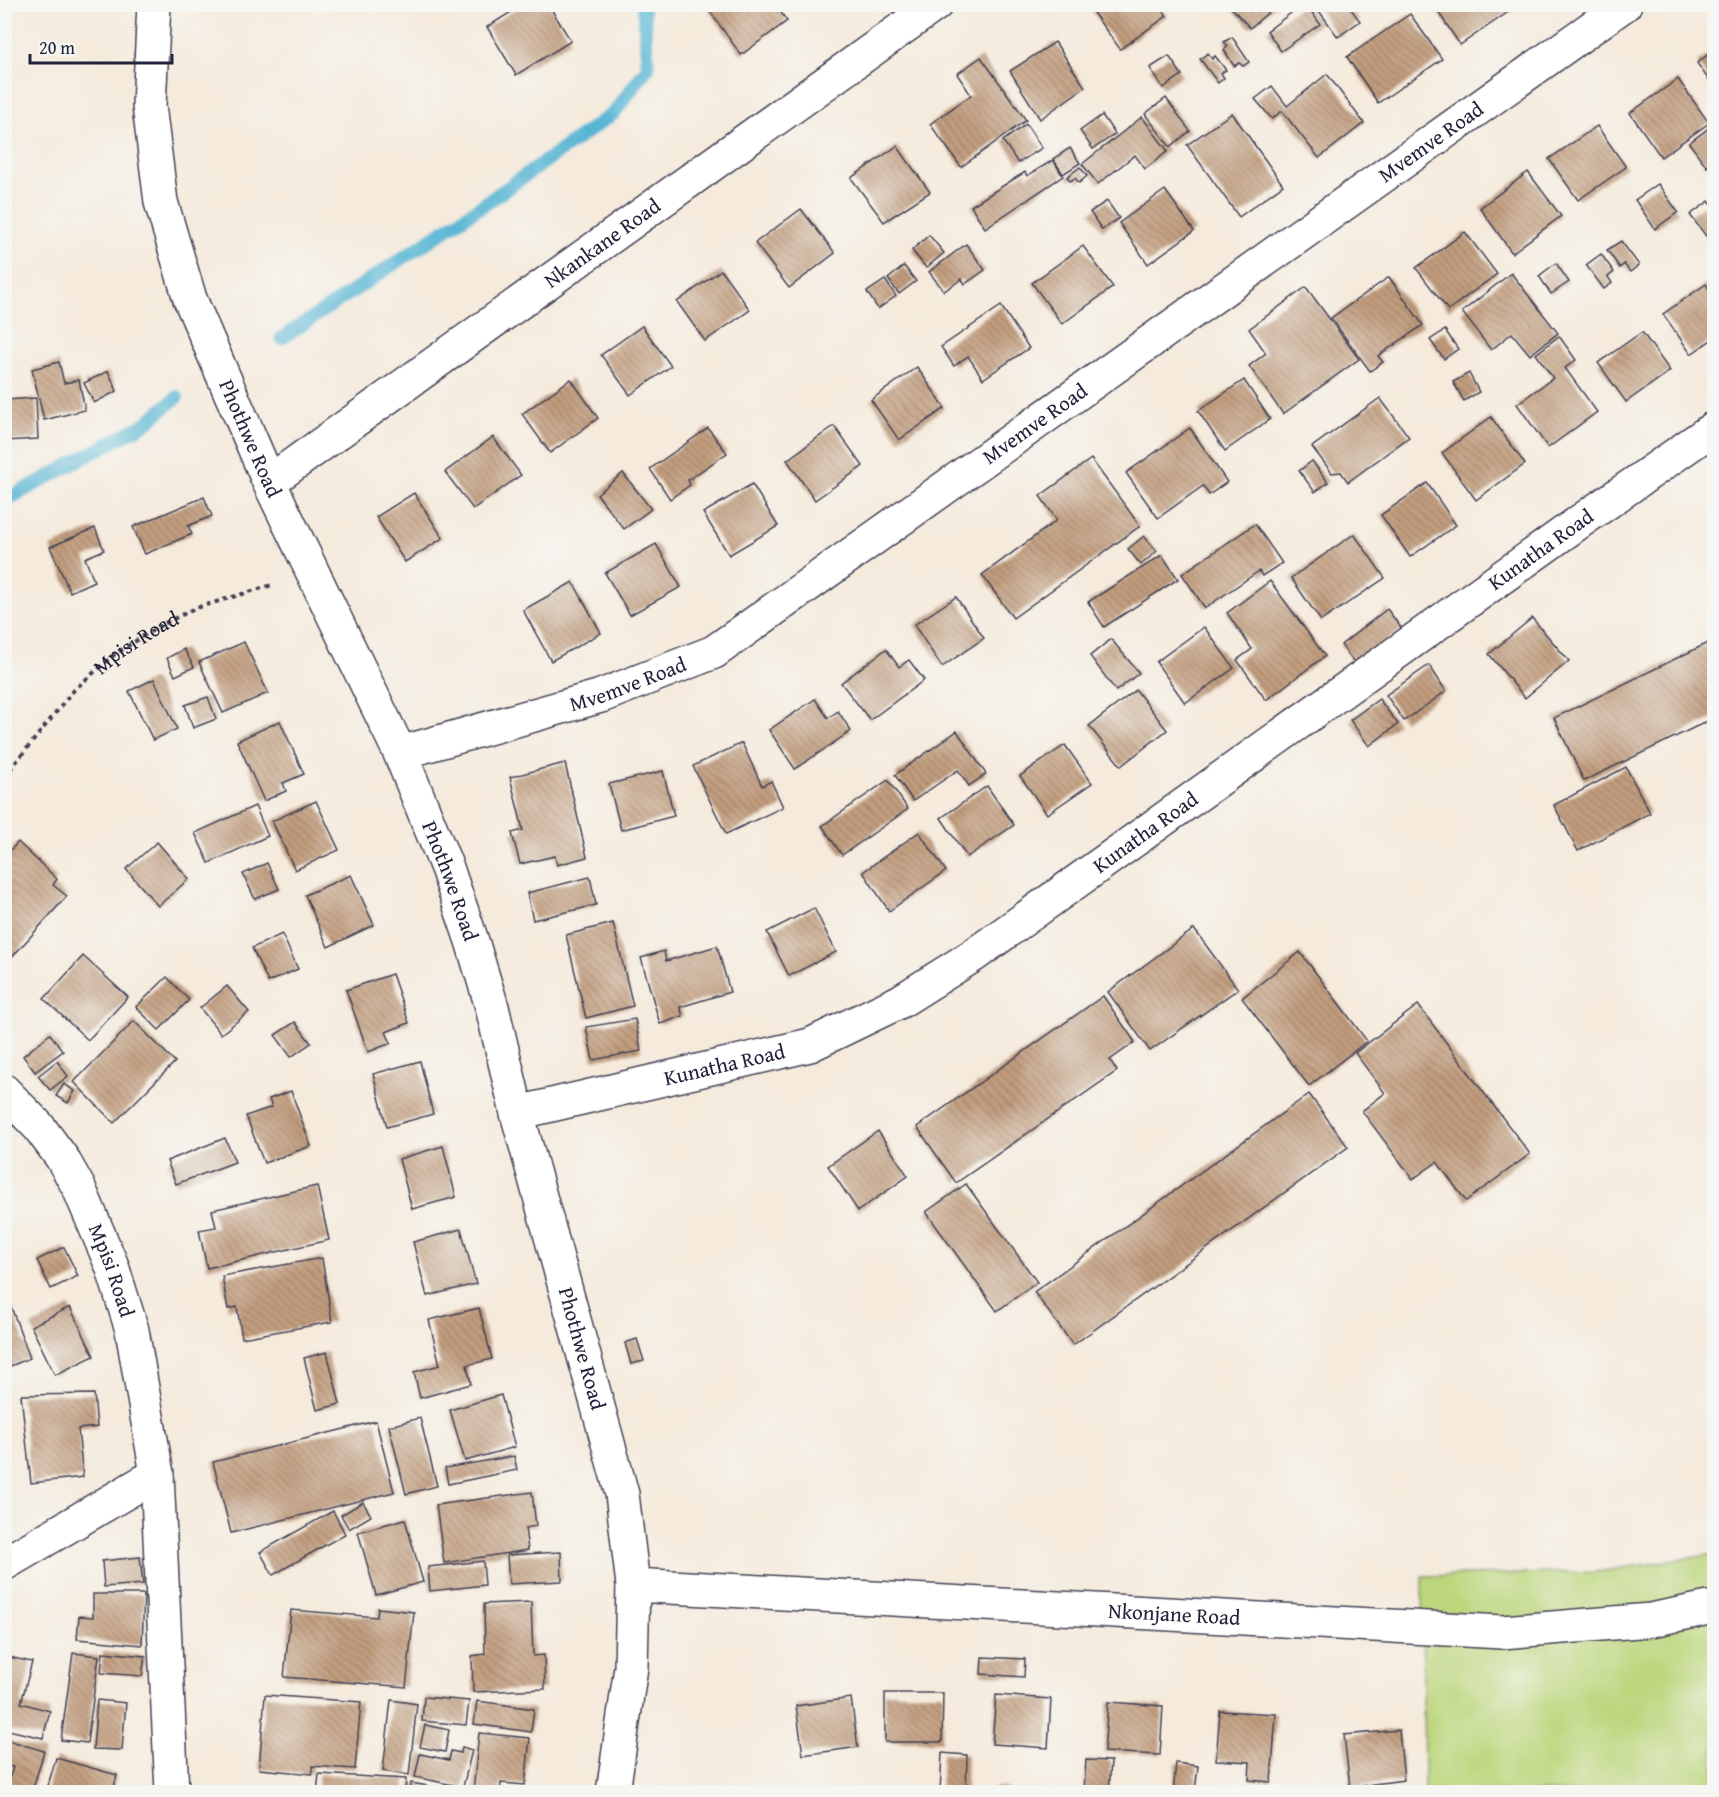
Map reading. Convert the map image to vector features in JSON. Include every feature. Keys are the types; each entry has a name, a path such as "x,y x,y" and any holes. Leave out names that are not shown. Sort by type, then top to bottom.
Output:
{"street":[{"name":"Phothwe Road","path":"154,4 148,106 161,202 190,299 269,482 400,753 447,868 492,1007 517,1113 622,1494 633,1585 632,1667 613,1792"},
{"name":"Nkankane Road","path":"269,482 936,4"},
{"name":"Mvemve Road","path":"400,753 601,696 714,652 1625,4"},
{"name":"Kunatha Road","path":"517,1113 810,1045 901,1000 974,955 1714,428"},
{"name":"Mpisi Road","path":"4,1091 39,1127 62,1158 79,1188 112,1266 132,1330 157,1474 172,1792"},
{"path":"4,1564 157,1474"},
{"name":"Nkonjane Road","path":"633,1585 1502,1632 1651,1620 1714,1607"}],"path":[{"name":"Mpisi Road","path":"4,777 74,690 115,654 161,625 196,608 312,569"}],"green space":[{"path":"1714,1554 1714,1792 1424,1792 1422,1576 1596,1572"}],"building":[{"path":"524,4 548,4 571,41 516,75 487,27"},
{"path":"714,4 775,4 787,21 741,55 708,9"},
{"path":"1090,4 1159,4 1167,16 1120,49 1088,6"},
{"path":"1232,4 1278,4 1250,28 1230,6"},
{"path":"1306,4 1320,24 1281,51 1267,31"},
{"path":"1314,4 1355,4 1350,8 1360,21 1338,37"},
{"path":"1433,4 1520,4 1460,45"},
{"path":"1410,14 1442,59 1378,103 1347,57"},
{"path":"1232,37 1249,62 1243,66 1239,63 1234,66 1224,50 1228,46 1224,42"},
{"path":"1055,42 1085,87 1040,119 1010,71"},
{"path":"1714,50 1714,88 1697,63"},
{"path":"1208,53 1212,59 1215,56 1226,70 1221,73 1224,78 1218,83 1200,59"},
{"path":"1169,56 1182,75 1163,88 1150,68"},
{"path":"981,57 1026,120 961,167 930,124 971,95 957,74"},
{"path":"1327,74 1364,123 1319,158 1282,111 1272,119 1255,99 1272,86 1287,106"},
{"path":"1678,79 1709,123 1661,157 1630,113"},
{"path":"1166,98 1190,131 1170,147 1145,114"},
{"path":"1232,113 1283,185 1239,217 1187,145"},
{"path":"1102,115 1115,134 1093,149 1080,131"},
{"path":"1142,117 1168,151 1145,169 1135,155 1098,184 1082,164"},
{"path":"1026,124 1042,148 1018,163 1003,141"},
{"path":"1714,124 1714,161 1707,167 1689,143"},
{"path":"1597,126 1626,167 1578,200 1549,159"},
{"path":"897,146 930,192 884,222 851,178"},
{"path":"1070,148 1080,163 1063,174 1053,159"},
{"path":"1053,160 1063,176 985,228 971,206 1025,172 1027,176"},
{"path":"1080,167 1087,176 1079,183 1075,178 1070,181 1067,177"},
{"path":"1528,172 1561,216 1512,253 1480,208"},
{"path":"1658,184 1678,212 1655,229 1635,200"},
{"path":"1165,190 1194,231 1148,264 1119,223"},
{"path":"1107,201 1119,218 1102,230 1090,212"},
{"path":"1709,201 1714,208 1714,229 1706,236 1690,215"},
{"path":"801,209 835,253 789,288 755,243"},
{"path":"1465,232 1497,274 1448,310 1416,268"},
{"path":"929,235 944,253 926,268 912,250"},
{"path":"1621,241 1639,265 1630,272 1624,264 1620,268 1607,250"},
{"path":"966,244 985,270 965,284 962,279 944,291 929,272"},
{"path":"1083,246 1113,287 1062,324 1032,283"},
{"path":"1601,254 1614,272 1608,277 1612,283 1604,289 1586,265"},
{"path":"1556,263 1569,282 1551,294 1539,276"},
{"path":"904,266 916,281 899,294 888,279"},
{"path":"721,270 750,310 705,341 677,302"},
{"path":"1511,273 1558,333 1530,355 1512,333 1491,350 1462,312"},
{"path":"1389,277 1423,325 1378,356 1383,362 1370,371 1331,318"},
{"path":"885,280 896,296 878,309 867,292"},
{"path":"1706,284 1714,296 1714,338 1691,354 1663,314"},
{"path":"1306,287 1359,359 1283,414 1249,366 1266,353 1249,329"},
{"path":"1001,306 1029,348 983,379 968,356 954,366 941,347"},
{"path":"642,326 671,366 630,395 601,355"},
{"path":"1445,330 1458,349 1444,359 1430,340"},
{"path":"1642,332 1670,371 1626,402 1598,363"},
{"path":"1559,336 1576,360 1565,368 1597,412 1548,448 1517,404 1553,378 1536,354"},
{"path":"59,362 64,383 79,380 85,410 44,420 32,369"},
{"path":"917,367 945,408 899,440 871,400"},
{"path":"108,371 117,391 94,403 84,383"},
{"path":"1469,373 1479,392 1464,401 1453,382"},
{"path":"571,379 598,418 550,453 522,414"},
{"path":"1244,380 1270,419 1225,451 1198,411"},
{"path":"36,398 38,439 5,441 5,400"},
{"path":"1380,398 1409,437 1348,482 1341,472 1332,473 1312,447"},
{"path":"1491,417 1525,464 1476,500 1442,453"},
{"path":"834,426 863,466 815,500 787,460"},
{"path":"708,428 727,453 688,480 690,485 670,499 650,469"},
{"path":"1190,428 1227,482 1209,495 1203,486 1158,518 1126,473"},
{"path":"493,437 521,475 473,509 445,472"},
{"path":"1091,459 1140,526 1013,618 982,575 1057,520 1040,496"},
{"path":"1312,461 1328,482 1315,492 1299,471"},
{"path":"623,473 651,509 624,529 597,494"},
{"path":"1427,483 1456,525 1410,557 1381,515"},
{"path":"752,484 778,526 729,555 703,513"},
{"path":"414,493 443,538 405,562 376,517"},
{"path":"204,497 212,516 188,526 192,534 145,554 133,527"},
{"path":"1255,524 1282,563 1262,576 1259,571 1205,608 1182,574"},
{"path":"95,528 104,550 85,558 94,581 70,592 50,547"},
{"path":"1354,534 1385,578 1321,621 1291,578"},
{"path":"1144,536 1157,551 1141,565 1128,549"},
{"path":"656,544 681,587 630,615 605,573"},
{"path":"1162,555 1178,579 1104,627 1088,602"},
{"path":"1270,581 1325,656 1266,700 1237,660 1252,649 1227,613"},
{"path":"573,582 601,633 551,661 523,610"},
{"path":"956,597 984,638 942,667 914,625"},
{"path":"1387,609 1402,629 1356,665 1341,645"},
{"path":"1532,618 1569,661 1525,698 1489,654"},
{"path":"1204,627 1234,668 1185,703 1156,662"},
{"path":"1111,639 1139,673 1116,691 1090,656"},
{"path":"1714,640 1714,718 1584,781 1554,718"},
{"path":"244,642 268,693 223,713 199,662"},
{"path":"184,649 194,667 175,676 167,658"},
{"path":"886,649 899,667 909,660 924,680 870,720 841,683"},
{"path":"1429,665 1446,691 1404,721 1386,695"},
{"path":"154,679 177,729 153,740 129,691"},
{"path":"1136,690 1167,730 1121,766 1089,726"},
{"path":"208,697 216,719 193,728 185,705"},
{"path":"815,699 828,718 838,711 851,731 795,769 769,730"},
{"path":"1379,699 1398,724 1369,746 1350,720"},
{"path":"280,721 304,774 283,783 286,791 264,801 237,741"},
{"path":"957,731 986,774 969,786 958,770 913,801 895,775"},
{"path":"742,743 762,786 771,781 783,807 726,834 693,766"},
{"path":"1065,745 1092,783 1047,814 1020,776"},
{"path":"565,763 587,857 557,865 555,856 520,864 512,833 523,830 510,777"},
{"path":"1626,767 1650,813 1578,851 1554,805"},
{"path":"663,771 674,816 621,830 609,784"},
{"path":"888,780 908,809 842,855 822,826"},
{"path":"987,786 1014,825 967,857 941,818"},
{"path":"316,801 339,850 295,870 272,821"},
{"path":"255,806 268,836 209,863 195,833"},
{"path":"919,832 946,871 889,911 863,872"},
{"path":"18,842 57,879 53,885 67,896 13,956 4,949 4,857"},
{"path":"157,842 189,879 158,906 126,869"},
{"path":"267,863 279,889 255,899 243,874"},
{"path":"351,875 374,925 328,947 305,895"},
{"path":"590,877 596,905 533,920 527,893"},
{"path":"814,908 836,952 789,976 767,932"},
{"path":"613,923 633,1006 586,1018 566,935"},
{"path":"1194,929 1238,989 1150,1051 1108,992"},
{"path":"282,934 298,969 268,982 252,948"},
{"path":"717,946 730,992 680,1007 683,1016 660,1024 641,958 664,951 666,961"},
{"path":"1300,952 1367,1041 1309,1086 1242,998"},
{"path":"83,956 128,997 88,1040 44,999"},
{"path":"392,974 409,1023 386,1032 391,1043 368,1052 346,990"},
{"path":"167,977 189,1000 159,1030 136,1007"},
{"path":"227,986 249,1012 221,1034 200,1008"},
{"path":"1103,996 1135,1042 1110,1060 1117,1071 956,1183 917,1127"},
{"path":"1418,1005 1530,1154 1466,1201 1437,1162 1413,1179 1362,1111 1385,1093 1355,1053"},
{"path":"635,1019 641,1051 593,1060 586,1027"},
{"path":"134,1021 175,1062 114,1123 74,1082"},
{"path":"295,1022 311,1043 291,1057 275,1035"},
{"path":"50,1034 63,1051 35,1072 23,1056"},
{"path":"57,1061 68,1076 50,1090 38,1076"},
{"path":"420,1061 433,1114 387,1127 373,1074"},
{"path":"64,1084 75,1091 68,1103 56,1096"},
{"path":"291,1091 311,1146 264,1163 246,1116 272,1107 269,1099"},
{"path":"1309,1094 1348,1147 1073,1345 1034,1292"},
{"path":"878,1131 908,1176 858,1211 828,1166"},
{"path":"225,1138 235,1162 176,1184 167,1161"},
{"path":"443,1146 456,1197 412,1209 399,1159"},
{"path":"966,1184 1037,1282 997,1311 926,1212"},
{"path":"317,1186 329,1240 207,1268 199,1230 216,1227 212,1210"},
{"path":"461,1229 476,1284 427,1296 413,1242"},
{"path":"64,1247 78,1276 51,1289 37,1260"},
{"path":"322,1258 332,1322 242,1338 237,1307 228,1309 222,1276"},
{"path":"7,1296 30,1358 8,1367 4,1357 4,1297"},
{"path":"70,1307 94,1356 55,1375 31,1326"},
{"path":"479,1308 492,1359 467,1365 471,1384 420,1398 414,1372 440,1365 429,1320"},
{"path":"637,1339 644,1361 631,1364 625,1343"},
{"path":"327,1352 340,1404 317,1410 304,1358"},
{"path":"94,1394 97,1427 78,1429 83,1477 31,1483 21,1395"},
{"path":"501,1395 515,1447 465,1461 450,1410"},
{"path":"420,1418 437,1486 406,1494 389,1426"},
{"path":"376,1421 394,1492 231,1533 213,1462"},
{"path":"514,1456 517,1470 448,1484 445,1468"},
{"path":"532,1492 536,1526 525,1528 528,1550 444,1563 436,1505"},
{"path":"363,1502 371,1516 349,1529 341,1515"},
{"path":"333,1511 345,1534 273,1575 260,1552"},
{"path":"405,1519 423,1582 376,1595 358,1532"},
{"path":"561,1552 562,1581 509,1584 507,1555"},
{"path":"140,1557 143,1584 104,1587 102,1561"},
{"path":"483,1561 485,1585 430,1591 428,1567"},
{"path":"93,1594 144,1594 142,1645 77,1639 79,1616 93,1617"},
{"path":"531,1602 533,1656 544,1655 545,1689 473,1692 472,1656 485,1654 484,1604"},
{"path":"378,1608 414,1612 406,1687 284,1677 291,1610 377,1617"},
{"path":"103,1652 145,1656 142,1676 101,1673"},
{"path":"73,1653 99,1656 87,1743 61,1740"},
{"path":"4,1656 32,1662 21,1703 50,1711 43,1738 4,1729"},
{"path":"982,1657 1025,1659 1024,1677 981,1674"},
{"path":"885,1693 943,1693 942,1742 885,1742"},
{"path":"265,1695 361,1702 355,1769 312,1766 312,1774 259,1769"},
{"path":"996,1695 1051,1699 1048,1748 992,1744"},
{"path":"424,1697 469,1701 466,1725 422,1721"},
{"path":"851,1698 858,1747 803,1755 796,1706"},
{"path":"97,1700 126,1703 122,1750 93,1749"},
{"path":"391,1700 417,1704 409,1775 383,1771"},
{"path":"477,1701 534,1709 531,1732 474,1724"},
{"path":"1108,1702 1163,1706 1160,1755 1104,1752"},
{"path":"1220,1711 1276,1714 1271,1782 1249,1780 1250,1762 1216,1760"},
{"path":"425,1725 449,1730 445,1752 420,1747"},
{"path":"1399,1730 1404,1780 1350,1787 1344,1735"},
{"path":"479,1733 530,1738 525,1785 501,1783 500,1792 473,1792"},
{"path":"4,1739 44,1751 32,1792 5,1792 13,1767 4,1765"},
{"path":"462,1747 472,1750 463,1787 415,1777 420,1754 449,1760 451,1751 461,1753"},
{"path":"942,1753 967,1755 966,1792 940,1792"},
{"path":"56,1758 117,1775 113,1792 46,1792"},
{"path":"1086,1760 1111,1761 1109,1792 1084,1790"},
{"path":"1176,1763 1198,1766 1195,1792 1173,1792"},
{"path":"319,1774 406,1779 405,1792 317,1792"},
{"path":"411,1783 428,1786 428,1792 410,1792"},
{"path":"1001,1787 1014,1792 987,1792 995,1788"}],"waterway":[{"path":"282,338 483,205 614,113 648,67 643,4"},
{"path":"4,501 145,424 177,397"}]}
